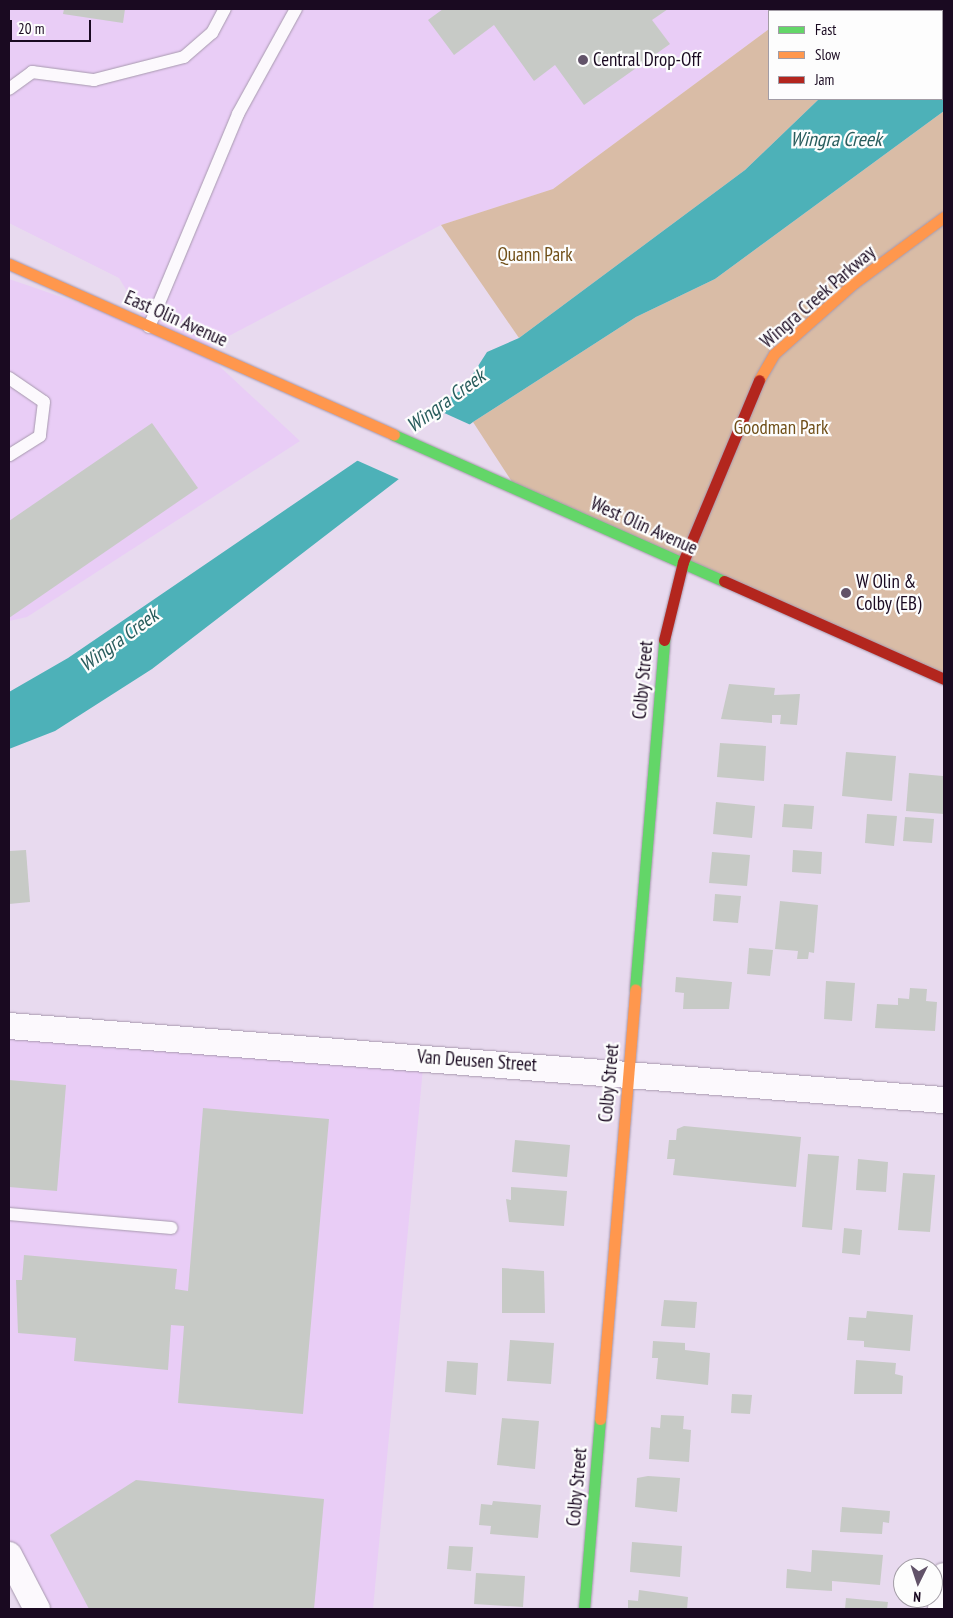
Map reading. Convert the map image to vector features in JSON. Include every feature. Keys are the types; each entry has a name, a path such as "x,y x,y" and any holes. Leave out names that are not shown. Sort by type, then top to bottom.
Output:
{"street":[{"name":"Wingra Creek Parkway","path":"683,562 747,400 774,354 854,283 944,217"},
{"name":"East Olin Avenue","path":"9,264 329,405"},
{"name":"West Olin Avenue","path":"329,405 944,679"},
{"name":"Colby Street","path":"584,1609 665,624 683,562"},
{"name":"Van Deusen Street","path":"9,1026 628,1073 944,1100"},
{"path":"9,1554 37,1609"},
{"path":"941,1609 944,1576"}],"lane":[{"path":"9,89 32,72 94,80 184,57 212,33 225,9"},
{"path":"149,327 238,114 296,9"},
{"path":"9,378 44,402 40,436 9,455"},
{"path":"9,1214 171,1228"}],"shaded area":[{"path":"9,9 796,9 768,10 768,30 553,189 441,225 202,350 300,441 27,617 9,621 9,279 149,327 119,278 9,223"},
{"path":"9,1026 424,1057 373,1609 37,1609 9,1555"}],"green space":[{"path":"796,9 939,9 866,10 794,10"},
{"name":"Quann Park","path":"768,30 768,100 818,100 745,170 519,338 441,225 553,189"},
{"name":"Goodman Park","path":"944,111 944,679 516,488 473,422 636,317 715,279"}],"water":[{"name":"Wingra Creek","path":"944,9 944,111 715,279 636,317 473,422 152,669 55,731 9,749 9,692 68,658 464,388 487,352 519,338 745,170 818,100 943,100 943,10 940,10"}],"pier":[{"path":"431,407 473,426 403,481 356,460"}],"building":[{"path":"64,9 125,9 123,23 63,14"},
{"name":"Central Drop-Off","path":"443,9 668,9 652,20 670,44 584,105 555,65 534,81 494,25 454,55 428,20"},
{"path":"152,423 198,488 9,618 9,521"},
{"path":"729,684 775,688 774,695 800,694 797,725 780,724 781,715 772,715 772,723 721,719"},
{"path":"720,743 766,746 764,781 717,777"},
{"path":"846,752 896,756 892,801 842,796"},
{"path":"909,773 943,776 944,814 906,811"},
{"path":"716,802 755,806 752,838 713,834"},
{"path":"784,804 814,806 812,829 782,827"},
{"path":"867,814 897,816 894,846 865,843"},
{"path":"905,817 934,819 932,843 903,841"},
{"path":"26,850 30,902 9,904 9,851"},
{"path":"793,850 822,852 821,874 792,872"},
{"path":"712,852 750,855 747,886 709,883"},
{"path":"715,894 741,896 738,923 713,921"},
{"path":"780,901 818,905 814,953 809,952 808,959 797,959 798,951 775,949"},
{"path":"749,948 773,950 770,976 747,974"},
{"path":"676,977 732,982 729,1009 683,1009 684,993 675,992"},
{"path":"826,981 855,983 852,1021 824,1019"},
{"path":"910,988 927,989 926,1001 937,1002 935,1031 875,1028 877,1004 898,1005 898,998 909,999"},
{"path":"9,1080 66,1085 57,1191 9,1187"},
{"path":"203,1108 329,1119 303,1414 178,1403 184,1326 171,1325 168,1370 74,1361 76,1338 18,1333 16,1280 22,1280 24,1255 177,1269 175,1289 188,1291"},
{"path":"684,1126 801,1137 796,1187 673,1175 675,1159 667,1159 669,1140 676,1140 677,1129"},
{"path":"515,1140 570,1145 567,1177 512,1172"},
{"path":"808,1154 839,1156 832,1230 802,1227"},
{"path":"858,1159 888,1162 886,1192 856,1190"},
{"path":"903,1173 935,1175 930,1232 898,1230"},
{"path":"511,1187 567,1191 564,1226 509,1222 506,1199 511,1200"},
{"path":"844,1228 862,1230 860,1255 842,1253"},
{"path":"502,1268 544,1271 545,1313 502,1313"},
{"path":"664,1300 697,1302 695,1328 661,1326"},
{"path":"867,1311 913,1315 910,1351 864,1347 864,1341 847,1340 849,1317 866,1318"},
{"path":"510,1340 554,1343 551,1384 507,1381"},
{"path":"653,1341 685,1343 685,1350 710,1353 708,1385 656,1379 658,1358 652,1358"},
{"path":"856,1360 896,1363 895,1374 903,1376 902,1394 854,1394"},
{"path":"447,1361 478,1363 476,1395 445,1392"},
{"path":"732,1394 752,1395 750,1414 731,1413"},
{"path":"661,1415 684,1416 683,1429 691,1430 689,1462 649,1459 651,1427 660,1428"},
{"path":"502,1418 539,1421 535,1469 497,1465"},
{"path":"648,1476 680,1478 677,1512 635,1507 637,1478"},
{"path":"136,1480 324,1499 314,1609 89,1609 50,1535"},
{"path":"493,1501 541,1505 538,1538 490,1534 491,1526 479,1525 481,1504 492,1505"},
{"path":"842,1507 890,1511 889,1523 883,1522 882,1534 840,1532"},
{"path":"632,1542 682,1546 680,1577 630,1572"},
{"path":"449,1546 473,1547 471,1571 447,1569"},
{"path":"812,1550 883,1555 880,1585 832,1581 832,1591 786,1588 787,1569 811,1572"},
{"path":"476,1573 525,1576 523,1607 474,1604"},
{"path":"639,1590 688,1597 687,1609 628,1609 628,1600 638,1601"},
{"path":"846,1598 888,1602 887,1609 845,1609"}],"traffic: fast":[{"path":"394,435 724,581"},
{"path":"635,989 664,640"},
{"path":"584,1609 600,1419"}],"traffic: slow":[{"path":"759,380 774,354 854,283 944,217"},
{"path":"9,264 394,435"},
{"path":"600,1419 635,989"}],"traffic: jam":[{"path":"664,640 683,562 759,380"},
{"path":"724,581 944,679"}],"place":[{"name":"Central Drop-Off","path":"583,60"},
{"name":"W Olin & Colby (EB)","path":"846,593"}]}
